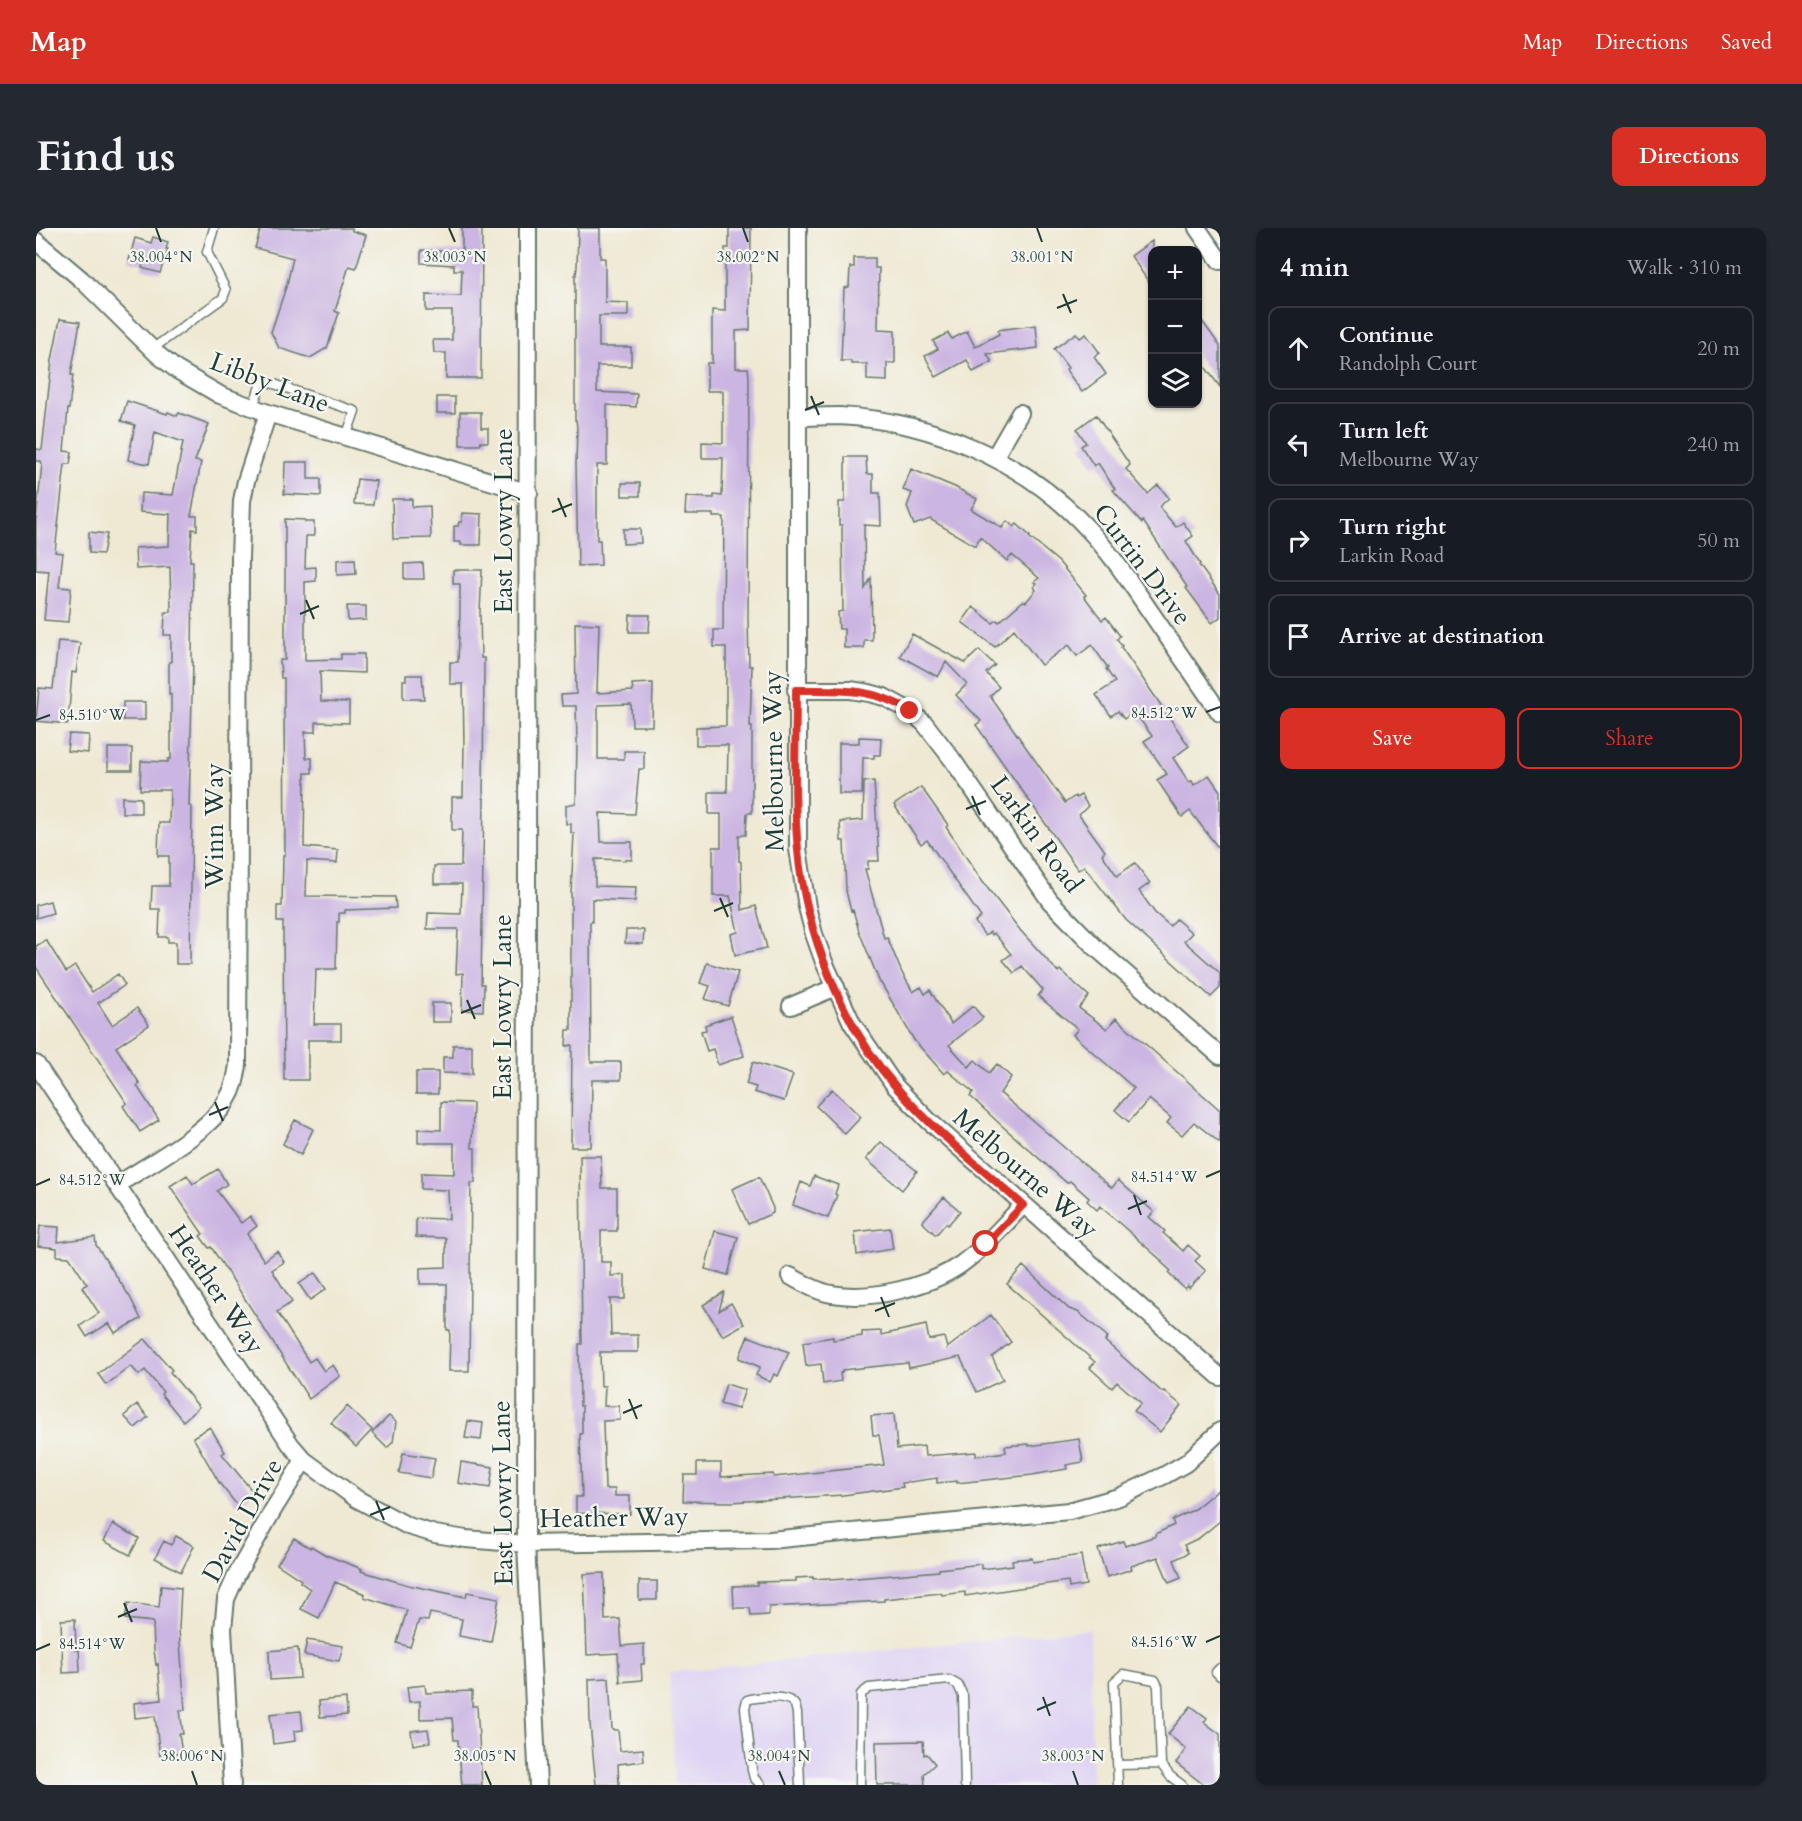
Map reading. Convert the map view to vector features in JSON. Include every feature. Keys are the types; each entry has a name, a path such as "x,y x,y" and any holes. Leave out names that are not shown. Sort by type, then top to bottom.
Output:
{"street":[{"name":"East Lowry Lane","path":"528,228 526,1544 538,1785"},
{"name":"Melbourne Way","path":"798,228 797,807 800,868 814,934 852,1023 895,1086 929,1121 1220,1377"},
{"path":"1197,228 1220,261"},
{"name":"Libby Lane","path":"36,241 81,279 152,349 177,370 220,395 260,410 529,493"},
{"name":"Winn Way","path":"117,1185 192,1135 217,1115 234,1086 238,1065 240,558 242,501 260,410"},
{"path":"994,458 1020,413"},
{"name":"Curtin Drive","path":"798,417 839,416 923,429 965,444 994,458 1050,493 1074,514 1101,543 1220,713"},
{"name":"Larkin Road","path":"796,690 850,690 869,693 890,699 910,711 925,724 952,759 1050,901 1094,946 1220,1056"},
{"path":"791,1006 836,987"},
{"name":"Heather Way","path":"36,1064 291,1445 304,1460 357,1499 408,1526 435,1534 466,1539 526,1544 770,1540 1069,1511 1119,1497 1166,1475 1186,1462 1220,1431"},
{"path":"790,1276 830,1294 849,1296 911,1287 943,1275 958,1266 986,1244 1023,1205"},
{"name":"David Drive","path":"232,1785 223,1629 226,1599 237,1574 304,1460"}],"lane":[{"path":"152,349 223,298 226,290 207,252 214,228"},
{"path":"260,410 262,380 355,411 346,437"},
{"path":"1220,1668 1216,1672 1220,1676"},
{"path":"1118,1785 1119,1765 1113,1688 1116,1679 1123,1674 1157,1682 1161,1764 1170,1776 1182,1785"},
{"path":"860,1785 861,1694 869,1688 949,1680 958,1685 963,1696 965,1785"},
{"path":"761,1785 754,1778 752,1770 745,1708 747,1700 758,1697 788,1698 794,1704 797,1713 800,1785"},
{"path":"1119,1765 1161,1764"}],"shaded area":[{"path":"1090,1629 1092,1785 675,1785 670,1672"}],"building":[{"path":"261,228 352,228 352,231 366,235 356,268 349,266 335,311 339,313 327,348 310,358 279,348 271,332 293,258 255,248"},
{"path":"462,228 482,228 481,378 446,378 446,353 434,353 433,340 452,340 452,311 426,311 426,295 461,296 462,270 454,270 454,265 421,263 421,250 462,252"},
{"path":"578,228 600,228 600,258 605,258 605,302 628,303 628,316 599,316 599,347 631,347 631,366 597,366 597,392 637,394 636,407 607,405 607,465 597,465 597,540 600,540 601,565 578,566 575,275"},
{"path":"729,228 751,228 750,330 736,331 736,368 748,368 749,377 748,617 749,666 752,666 750,727 752,727 752,813 747,813 746,835 739,835 739,861 741,862 742,910 756,906 767,948 735,955 731,934 738,932 730,896 713,896 713,847 721,847 721,814 709,814 709,792 727,792 728,745 696,745 696,727 726,726 726,647 714,647 714,630 723,630 724,517 713,517 713,514 685,514 686,497 722,496 723,458 702,458 702,442 723,443 723,391 707,391 707,363 712,363 712,310 725,311 725,248 729,248"},
{"path":"153,237 168,242 160,273 142,268 143,264 129,260 135,238 151,243"},
{"path":"1152,241 1152,246 1148,246 1148,281 1131,256"},
{"path":"854,258 875,258 875,268 879,268 878,329 895,330 895,363 887,363 887,381 867,380 867,364 851,364 851,361 841,361 844,288 849,287 850,267 854,267"},
{"path":"60,319 80,322 71,375 73,375 64,451 72,452 70,464 65,464 55,552 63,553 59,587 71,588 68,622 44,620 49,571 36,570 36,521 42,464 41,461 36,461 36,449 42,450 52,360"},
{"path":"1202,321 1220,346 1220,387 1202,363"},
{"path":"1036,325 1038,348 987,354 992,362 973,372 967,360 936,377 925,356 938,349 933,341 948,333 952,339 967,331 975,347 999,334 998,330"},
{"path":"1076,333 1080,338 1086,334 1100,353 1094,357 1106,374 1082,392 1054,349"},
{"path":"437,397 455,397 455,413 437,413"},
{"path":"127,401 167,414 168,412 177,416 179,413 209,424 195,461 201,462 191,516 197,516 197,530 192,529 190,561 193,561 193,662 189,806 192,807 190,964 176,964 176,942 168,942 168,937 159,937 160,909 151,909 152,886 169,886 169,856 158,856 159,823 169,823 170,790 140,790 141,761 168,762 168,759 171,759 169,662 171,662 171,635 164,635 165,612 171,612 170,567 136,569 135,548 169,546 170,514 140,512 141,493 173,495 183,442 155,432 149,464 128,460 135,425 121,421"},
{"path":"460,412 481,412 481,428 488,428 488,442 481,442 480,445 460,445"},
{"path":"1096,415 1130,465 1126,469 1148,494 1158,485 1169,498 1159,507 1176,527 1183,522 1193,536 1186,541 1199,565 1220,594 1220,617 1212,623 1186,588 1143,521 1142,523 1113,490 1115,489 1098,463 1094,466 1081,446 1086,443 1077,429"},
{"path":"845,457 866,457 867,474 873,474 873,493 880,493 881,526 864,525 865,589 871,578 872,640 864,640 864,648 844,648 844,629 839,629 838,612 843,611 842,525 839,525 839,502 845,502"},
{"path":"285,462 308,462 308,479 321,479 321,496 284,494"},
{"path":"911,469 955,487 977,499 971,509 1002,528 1007,521 1014,527 1017,524 1059,562 1086,595 1084,596 1102,620 1106,617 1120,636 1117,639 1121,647 1189,746 1173,758 1189,782 1192,781 1194,785 1209,775 1220,791 1220,850 1190,811 1182,817 1157,780 1167,774 1144,741 1152,736 1134,711 1124,719 1118,711 1111,716 1096,695 1115,682 1092,645 1077,656 1069,645 1041,665 1014,629 995,647 962,622 973,607 993,623 997,620 999,622 1023,601 1026,602 1036,590 1034,587 1037,583 1034,582 1039,578 1012,555 1007,561 980,537 975,546 930,519 914,525 907,507 912,493 903,490"},
{"path":"357,479 376,481 373,505 354,504"},
{"path":"622,483 640,483 640,496 622,496"},
{"path":"392,499 412,499 412,507 430,506 431,538 393,539"},
{"path":"462,513 482,514 481,545 461,545 461,542 454,542 454,526 462,522"},
{"path":"285,519 314,522 314,536 306,536 305,568 316,567 316,581 305,582 305,660 341,659 341,654 364,654 364,673 320,671 321,701 349,702 349,723 316,722 316,732 305,732 306,758 312,758 312,773 305,773 304,847 338,850 337,863 307,861 306,896 395,897 396,908 345,910 345,913 339,913 336,969 316,969 314,1024 341,1024 341,1040 308,1040 308,1080 284,1080 283,922 277,922 277,906 282,906 283,855 285,855 284,678 281,678 280,660 285,660"},
{"path":"623,529 640,529 641,543 623,544"},
{"path":"89,532 107,534 103,554 89,553"},
{"path":"355,559 356,574 337,575 337,560"},
{"path":"423,563 424,579 404,579 404,564"},
{"path":"453,570 482,570 480,612 481,658 484,658 481,984 484,984 483,1011 462,1010 463,973 456,974 458,929 427,929 428,913 461,914 462,884 434,884 434,866 461,866 462,830 452,830 452,797 463,797 464,746 463,684 450,684 450,662 458,662 460,613 460,584 453,584"},
{"path":"347,606 366,606 366,620 348,621"},
{"path":"630,615 650,615 649,632 629,632"},
{"path":"575,623 599,624 597,693 633,691 632,684 653,683 652,726 632,726 631,704 598,705 598,759 624,759 624,751 644,751 644,769 639,769 635,814 600,813 601,842 632,842 632,860 595,859 595,886 636,887 635,901 592,899 592,922 590,922 591,1062 621,1062 621,1080 592,1080 591,1147 571,1147 572,1045 566,1046 567,1030 571,1030 571,894 574,833 571,833 571,824 566,824 566,805 576,803 577,740 576,706 562,706 561,695 576,694"},
{"path":"912,634 965,663 979,650 995,665 986,673 999,687 990,696 1065,803 1081,795 1088,806 1079,815 1105,851 1102,854 1117,876 1135,863 1150,883 1139,891 1155,913 1170,926 1176,919 1192,933 1184,941 1220,973 1220,988 1211,997 1126,920 1084,866 1078,870 976,725 981,721 956,695 967,684 946,662 938,677 900,656"},
{"path":"58,641 80,643 76,673 72,672 68,724 36,721 39,688 53,689"},
{"path":"406,675 422,675 424,699 403,699 403,680 406,680"},
{"path":"123,702 145,702 145,720 123,720"},
{"path":"69,734 89,735 88,753 67,751"},
{"path":"859,737 881,738 880,755 874,755 874,758 863,758 862,794 839,794 839,743 859,743"},
{"path":"108,748 132,748 132,770 108,770"},
{"path":"874,781 879,861 868,861 868,869 865,869 884,938 887,937 902,973 913,992 921,987 925,994 930,990 951,1024 973,1006 983,1018 949,1045 969,1067 975,1060 989,1073 997,1064 1011,1077 1000,1093 1112,1188 1118,1180 1154,1212 1149,1217 1165,1231 1163,1233 1183,1251 1188,1245 1200,1256 1195,1261 1206,1271 1189,1288 1188,1286 1185,1289 1168,1273 1171,1271 1162,1261 1100,1206 1097,1210 1087,1201 1089,1198 1070,1181 1067,1183 1000,1124 970,1096 973,1092 948,1071 944,1074 914,1040 880,983 853,910 851,911 846,891 844,841 841,841 840,822 863,820 864,782"},
{"path":"921,787 948,825 946,827 982,881 1020,930 1058,972 1060,970 1089,996 1079,1008 1107,1029 1116,1018 1220,1110 1220,1143 1194,1122 1182,1135 1167,1123 1171,1118 1149,1099 1129,1122 1115,1110 1134,1088 1073,1035 1078,1029 1038,996 1043,990 1022,966 1014,973 1003,960 1011,954 994,933 992,935 990,932 985,936 975,922 981,917 927,840 921,844 894,805"},
{"path":"122,797 141,798 141,813 122,813"},
{"path":"50,901 53,913 36,918 36,905"},
{"path":"626,930 644,930 643,944 625,943"},
{"path":"46,940 66,972 75,966 92,992 118,974 125,985 98,1003 112,1025 137,1008 149,1025 116,1047 140,1084 137,1086 159,1120 140,1132 123,1106 127,1103 36,967 36,946"},
{"path":"707,963 738,972 728,1006 705,999 710,986 700,983"},
{"path":"432,1003 451,1003 451,1022 432,1022"},
{"path":"731,1016 744,1056 718,1065 713,1049 707,1051 701,1031 706,1030 705,1025"},
{"path":"453,1045 472,1045 472,1074 443,1073 443,1057 453,1057"},
{"path":"753,1062 793,1075 784,1101 754,1092 756,1087 746,1084"},
{"path":"416,1072 438,1072 438,1094 416,1094"},
{"path":"832,1089 861,1117 845,1134 816,1106"},
{"path":"441,1102 473,1103 472,1148 475,1148 475,1183 471,1183 469,1371 449,1371 450,1330 447,1330 447,1284 420,1284 420,1268 446,1267 446,1238 416,1237 416,1218 449,1219 448,1190 421,1189 421,1173 454,1174 454,1143 418,1143 418,1129 441,1130"},
{"path":"295,1120 313,1129 301,1155 283,1144"},
{"path":"881,1142 917,1171 902,1190 866,1159"},
{"path":"580,1156 601,1156 602,1188 617,1188 617,1231 601,1231 601,1262 611,1262 611,1276 625,1275 625,1299 610,1299 611,1335 638,1335 638,1352 600,1352 601,1386 605,1386 604,1406 619,1406 620,1420 603,1421 605,1489 615,1489 615,1496 630,1496 630,1514 576,1513 576,1497 582,1497 579,1344 582,1344"},
{"path":"218,1169 227,1184 217,1191 241,1223 250,1216 257,1226 247,1234 264,1261 277,1251 284,1262 272,1270 292,1302 277,1312 309,1362 315,1358 324,1371 333,1365 340,1376 309,1399 211,1247 209,1248 200,1236 203,1234 170,1186 187,1175 193,1184"},
{"path":"814,1176 838,1185 835,1194 837,1195 828,1218 793,1205 801,1182 810,1186"},
{"path":"759,1177 773,1208 773,1213 748,1224 732,1189"},
{"path":"944,1197 960,1211 936,1235 922,1222"},
{"path":"40,1226 59,1227 58,1242 95,1237 96,1245 130,1297 141,1319 115,1333 109,1323 87,1337 80,1326 99,1313 82,1287 87,1284 69,1257 57,1256 57,1248 38,1246"},
{"path":"890,1228 893,1249 857,1255 855,1232"},
{"path":"715,1231 738,1237 728,1275 705,1269"},
{"path":"1023,1266 1069,1309 1078,1312 1108,1337 1105,1341 1162,1392 1164,1391 1181,1405 1160,1432 1134,1411 1141,1403 1117,1382 1112,1388 1090,1368 1095,1362 1007,1284"},
{"path":"315,1273 326,1289 310,1300 299,1284"},
{"path":"724,1292 719,1311 731,1303 744,1324 723,1336 703,1305"},
{"path":"991,1315 1011,1342 992,1357 1003,1380 977,1392 960,1357 909,1368 908,1363 842,1370 841,1381 823,1384 821,1364 806,1366 803,1342 833,1337 833,1340 862,1336 862,1332 881,1331 881,1335 926,1325 929,1340 944,1337 947,1348"},
{"path":"748,1336 789,1352 778,1376 774,1374 770,1382 756,1375 760,1367 739,1358"},
{"path":"145,1339 172,1370 170,1372 199,1407 183,1421 145,1370 139,1375 131,1366 106,1385 98,1374"},
{"path":"726,1384 745,1390 738,1409 720,1404"},
{"path":"137,1404 148,1417 135,1428 124,1416"},
{"path":"347,1406 372,1430 356,1447 331,1423"},
{"path":"894,1414 897,1449 924,1446 925,1456 976,1452 976,1456 1006,1452 1005,1446 1029,1444 1029,1446 1079,1439 1083,1462 1066,1465 1067,1469 1032,1475 957,1483 957,1481 937,1483 937,1478 902,1483 903,1487 843,1495 731,1502 683,1501 684,1475 697,1475 697,1463 721,1463 721,1477 773,1474 774,1477 884,1465 879,1435 873,1435 871,1416"},
{"path":"389,1416 396,1422 393,1442 387,1448 372,1433"},
{"path":"468,1421 483,1423 481,1440 465,1438"},
{"path":"210,1427 225,1452 222,1454 253,1492 237,1505 220,1484 193,1437"},
{"path":"403,1453 435,1458 431,1478 399,1473"},
{"path":"461,1462 493,1467 490,1488 458,1483"},
{"path":"1220,1488 1220,1521 1199,1538 1184,1545 1188,1553 1174,1560 1181,1578 1169,1583 1158,1557 1107,1577 1098,1549 1123,1541 1125,1546 1156,1536 1155,1534 1174,1525 1172,1520 1193,1510"},
{"path":"113,1524 139,1538 130,1555 104,1541"},
{"path":"176,1536 194,1546 181,1572 155,1558 164,1541 171,1545"},
{"path":"294,1538 310,1548 311,1546 326,1555 362,1569 361,1571 408,1585 466,1597 467,1592 499,1598 491,1642 459,1636 462,1619 430,1613 428,1621 419,1620 410,1647 397,1643 407,1610 364,1597 365,1594 335,1582 319,1618 301,1609 310,1589 277,1564"},
{"path":"1081,1555 1086,1585 1069,1588 1068,1581 965,1596 965,1592 942,1595 941,1593 884,1599 884,1601 769,1607 769,1615 751,1616 750,1608 734,1608 733,1586 757,1585 757,1582 796,1581 796,1578 813,1577 813,1579 829,1578 830,1580 882,1576 939,1571 939,1569 981,1564 981,1569 1013,1565 1012,1560 1032,1558 1033,1562"},
{"path":"604,1573 605,1620 620,1619 622,1646 644,1644 644,1664 641,1664 642,1680 620,1682 618,1653 587,1655 584,1574"},
{"path":"639,1581 657,1581 657,1600 639,1600"},
{"path":"161,1586 181,1588 179,1629 185,1710 180,1710 183,1734 179,1734 182,1753 160,1756 155,1716 135,1718 134,1703 161,1700 158,1664 156,1665 154,1650 153,1622 125,1619 128,1603 159,1607"},
{"path":"75,1619 76,1650 79,1649 80,1672 63,1673 61,1620"},
{"path":"307,1640 343,1646 339,1661 304,1655"},
{"path":"298,1648 300,1678 270,1680 269,1651"},
{"path":"609,1678 612,1730 618,1730 620,1751 643,1749 644,1761 618,1764 619,1785 596,1785 590,1724 589,1679"},
{"path":"425,1685 426,1693 472,1691 472,1706 477,1706 482,1785 462,1785 458,1740 454,1740 452,1718 420,1719 420,1701 409,1702 407,1687"},
{"path":"346,1698 347,1715 320,1717 319,1701"},
{"path":"1191,1706 1207,1718 1204,1722 1220,1734 1220,1785 1204,1785 1176,1763 1186,1749 1168,1734"},
{"path":"301,1711 303,1730 294,1731 295,1741 273,1744 270,1714"},
{"path":"428,1729 430,1742 413,1745 411,1731"},
{"path":"923,1741 924,1755 927,1754 935,1764 924,1774 925,1785 877,1785 876,1742"}],"route":[{"path":"910,711 896,702 869,693 850,690 796,690 796,797 798,849 802,879 814,934 824,962 852,1023 872,1054 895,1086 929,1121 1023,1205 986,1244"}]}
